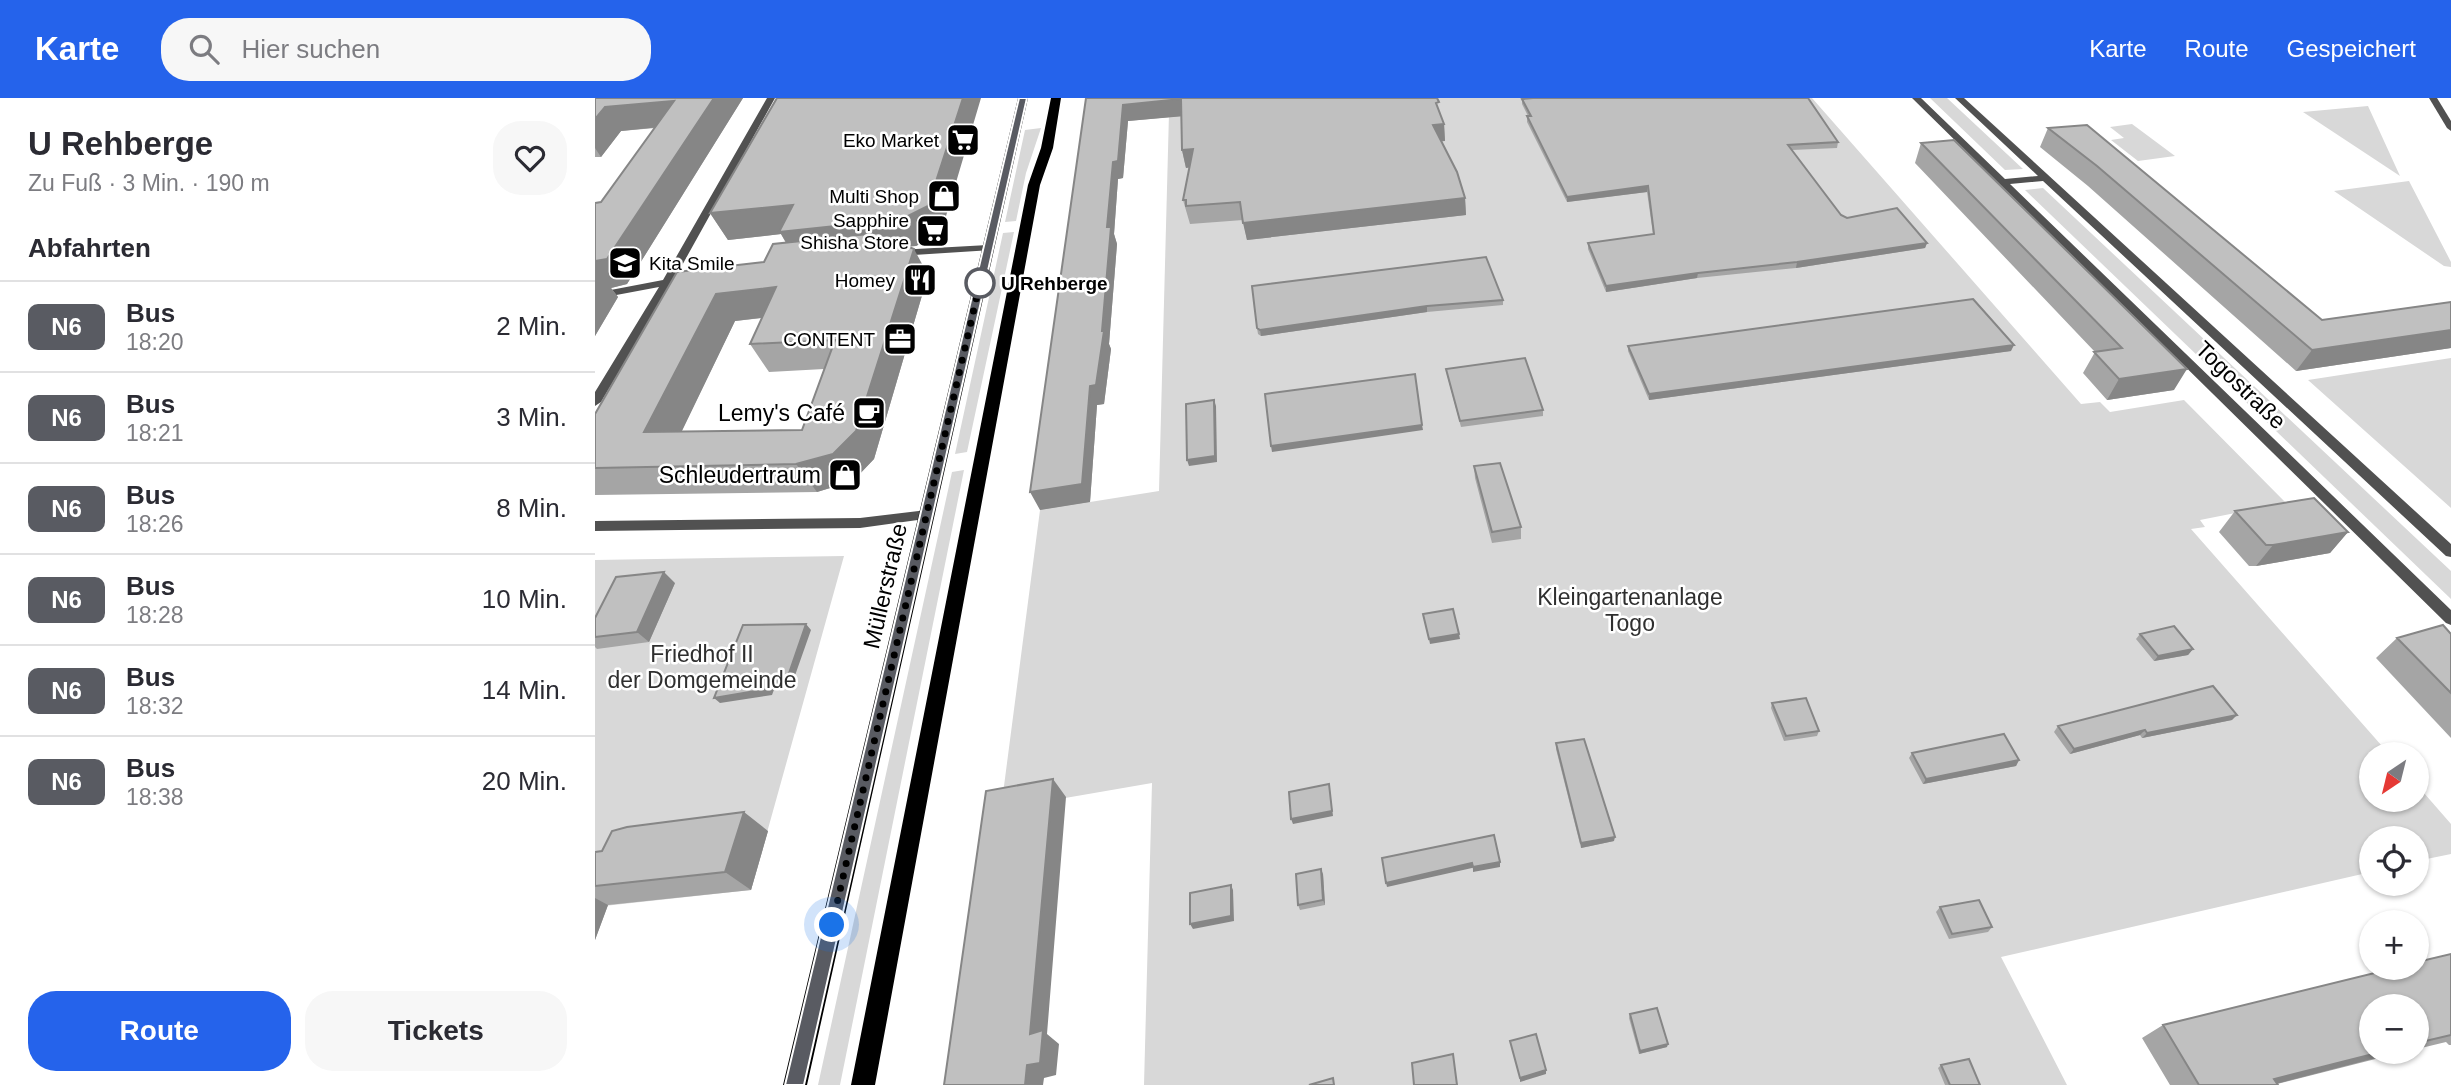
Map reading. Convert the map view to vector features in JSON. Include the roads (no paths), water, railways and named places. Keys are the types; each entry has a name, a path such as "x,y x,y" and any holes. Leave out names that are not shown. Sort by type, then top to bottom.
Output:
{"main road":[{"name":"Müllerstraße","path":"795,1085 1023,98"},
{"path":"863,1085 1034,185 1047,148 1056,98"}],"street":[{"path":"595,402 666,284 771,98"},
{"name":"Togostraße","path":"1916,98 2451,619"},
{"name":"Togostraße","path":"1959,98 2451,552"},
{"path":"2433,98 2451,128"},
{"path":"2002,182 2045,178"},
{"path":"890,254 988,248"},
{"path":"595,296 699,276"},
{"path":"595,526 860,523 927,515"}],"place":[{"name":"Eko Market","path":"963,140"},
{"name":"Multi Shop","path":"944,196"},
{"name":"Sapphire Shisha Store","path":"933,231"},
{"name":"Kita Smile","path":"625,263"},
{"name":"Homey","path":"920,280"},
{"name":"U Rehberge","path":"980,283"},
{"name":"CONTENT","path":"900,339"},
{"name":"Lemy's Café","path":"869,413"},
{"name":"Schleudertraum","path":"845,475"}],"park label":[{"name":"Kleingartenanlage Togo","path":"1630,610"},
{"name":"Friedhof II der Domgemeinde","path":"702,667"}]}
